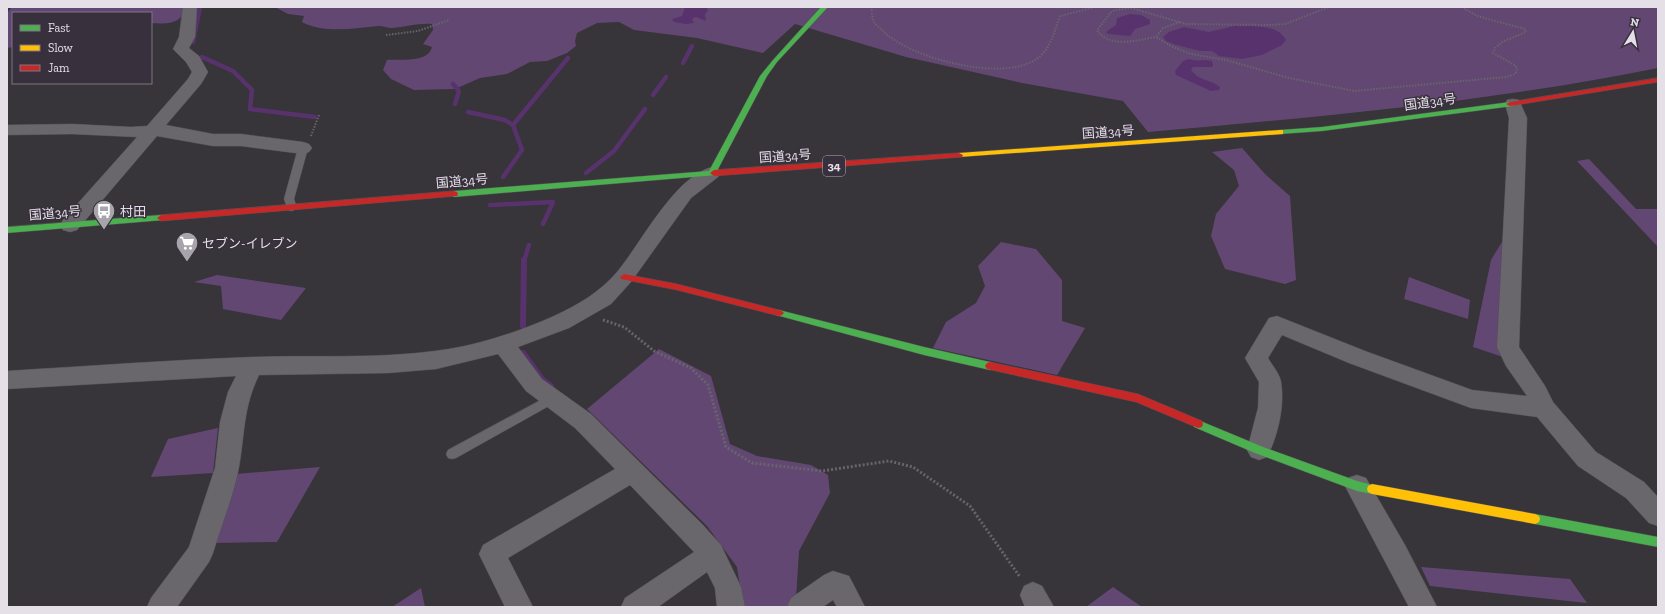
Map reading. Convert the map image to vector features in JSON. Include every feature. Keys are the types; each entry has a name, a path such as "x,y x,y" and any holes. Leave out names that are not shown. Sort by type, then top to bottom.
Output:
{"main road":[{"path":"712,173 764,76 775,61 825,7"},
{"name":"国道34号","path":"7,230 712,173 1322,129 1513,104 1658,80"},
{"path":"624,277 677,287 924,351 1064,383 1138,398 1259,450 1357,486 1658,542"}],"street":[{"path":"70,225 154,130 195,81 200,72 193,59 181,49 187,37 190,7"},
{"path":"1513,104 1518,118 1508,347 1514,360 1537,393 1544,408 1587,459 1635,490 1658,515"},
{"path":"7,130 72,129 131,132 162,130 213,140 236,140 303,148"},
{"path":"7,380 252,366 388,364 430,361 503,344 582,311 604,298 624,277 684,194 712,173"},
{"path":"1259,450 1270,408 1270,381 1256,358 1277,324 1357,357 1471,399 1544,408"},
{"path":"503,344 534,385 583,421 694,533 712,554 728,586 731,607"},
{"path":"161,607 200,553 227,468 232,422 239,392 252,366"},
{"path":"519,607 492,554 633,470"},
{"path":"1357,486 1396,554 1423,607"},
{"path":"642,605 712,554"},
{"path":"801,607 833,584 840,585 851,607"}],"lane":[{"path":"292,208 289,199 303,148"},
{"path":"452,454 552,399"}],"path":[{"path":"871,7 872,19 878,27 907,48 920,54 989,69 1006,69 1035,61 1055,36 1060,16 1094,7"},
{"path":"1328,7 1294,21 1278,24 1198,25 1180,22 1129,7 1112,11 1097,30 1099,36 1103,39 1119,41 1156,37 1173,47 1186,52 1226,60 1289,78 1311,81 1342,90 1354,91 1431,85 1499,78 1515,74 1517,71 1516,66 1493,53 1493,50 1504,40 1526,32 1525,29 1477,16 1462,7"},
{"path":"386,35 416,32 436,27 449,20"},
{"path":"1156,37 1159,30 1166,26 1180,22"},
{"path":"303,148 312,134 319,115"},
{"path":"582,311 624,327 654,350 691,368 708,385 726,447 752,463 822,471 889,462 913,467 970,506 1036,601"}],"shaded area":[{"path":"12,7 184,7 181,17 167,23 152,23 152,12 12,12 12,47 7,48 7,13"},
{"path":"275,7 1658,7 1658,68 1595,80 1468,99 1340,114 1148,132 1123,101 1022,83 906,57 795,24 763,53 697,38 634,30 619,22 597,23 577,33 575,41 576,46 567,53 547,61 530,62 507,74 480,78 455,89 414,90 391,79 383,70 387,60 406,60 425,56 432,47 423,44 433,30 432,24 392,28 379,26 350,29 320,28 302,22 304,16 288,14"},
{"path":"685,7 706,7 708,10 705,14 706,21 696,17 692,19 694,23 686,24 674,22 672,19 682,16"},
{"path":"1130,14 1141,15 1150,20 1150,24 1135,29 1130,36 1108,34 1106,32 1116,25 1117,18"},
{"path":"1234,26 1256,26 1270,28 1282,35 1286,40 1282,45 1262,55 1242,59 1219,56 1212,51 1200,51 1173,44 1166,41 1163,37 1169,32 1184,27 1209,32"},
{"path":"1189,59 1212,61 1212,67 1193,67 1191,70 1197,76 1220,87 1219,90 1211,91 1176,75 1175,71 1183,61"},
{"path":"1242,148 1265,174 1290,196 1296,280 1285,284 1225,269 1211,236 1216,214 1239,186 1234,170 1212,152"},
{"path":"1589,159 1636,209 1658,209 1658,247 1577,161"},
{"path":"1508,232 1503,357 1473,347 1491,260"},
{"path":"1001,242 1036,249 1062,280 1062,321 1085,328 1057,375 933,348 946,322 976,303 985,286 978,266"},
{"path":"217,275 306,288 281,320 223,309 221,286 194,282"},
{"path":"1409,277 1470,300 1468,319 1404,299"},
{"path":"659,349 711,376 730,444 757,456 811,465 828,475 830,493 799,551 796,598 786,607 743,607 737,567 707,526 587,409"},
{"path":"218,428 213,473 151,477 168,439"},
{"path":"320,467 277,542 214,543 236,474"},
{"path":"1421,567 1570,579 1587,603 1430,586"},
{"path":"1113,587 1142,607 1086,607"},
{"path":"421,588 425,607 392,607"}],"waterway":[{"path":"193,42 200,7"},
{"path":"683,63 692,46"},
{"path":"202,57 233,71 252,90 250,109 315,117"},
{"path":"513,125 568,58"},
{"path":"653,95 666,77"},
{"path":"453,84 459,91 455,104"},
{"path":"586,173 614,151 645,109"},
{"path":"468,112 505,120 513,125"},
{"path":"503,177 522,150 513,125"},
{"path":"490,205 553,202 543,224"},
{"path":"524,261 529,245"},
{"path":"523,326 524,260"},
{"path":"523,353 542,379 551,386"}],"traffic: fast":[{"path":"712,173 764,76 775,61 825,7"},
{"path":"1280,132 1322,129 1510,104"},
{"path":"454,194 714,173"},
{"path":"7,230 161,218"},
{"path":"779,313 924,351 990,366"},
{"path":"1198,424 1259,450 1357,486 1372,489"},
{"path":"1535,519 1658,542"}],"traffic: slow":[{"path":"959,155 1280,132"},
{"path":"1372,489 1535,519"}],"traffic: jam":[{"path":"1510,104 1658,80"},
{"path":"714,173 959,155"},
{"path":"161,218 454,194"},
{"path":"624,277 677,287 779,313"},
{"path":"990,366 1138,398 1198,424"}],"place":[{"name":"村田","path":"104,230"},
{"name":"セブン-イレブン","path":"187,262"}]}
